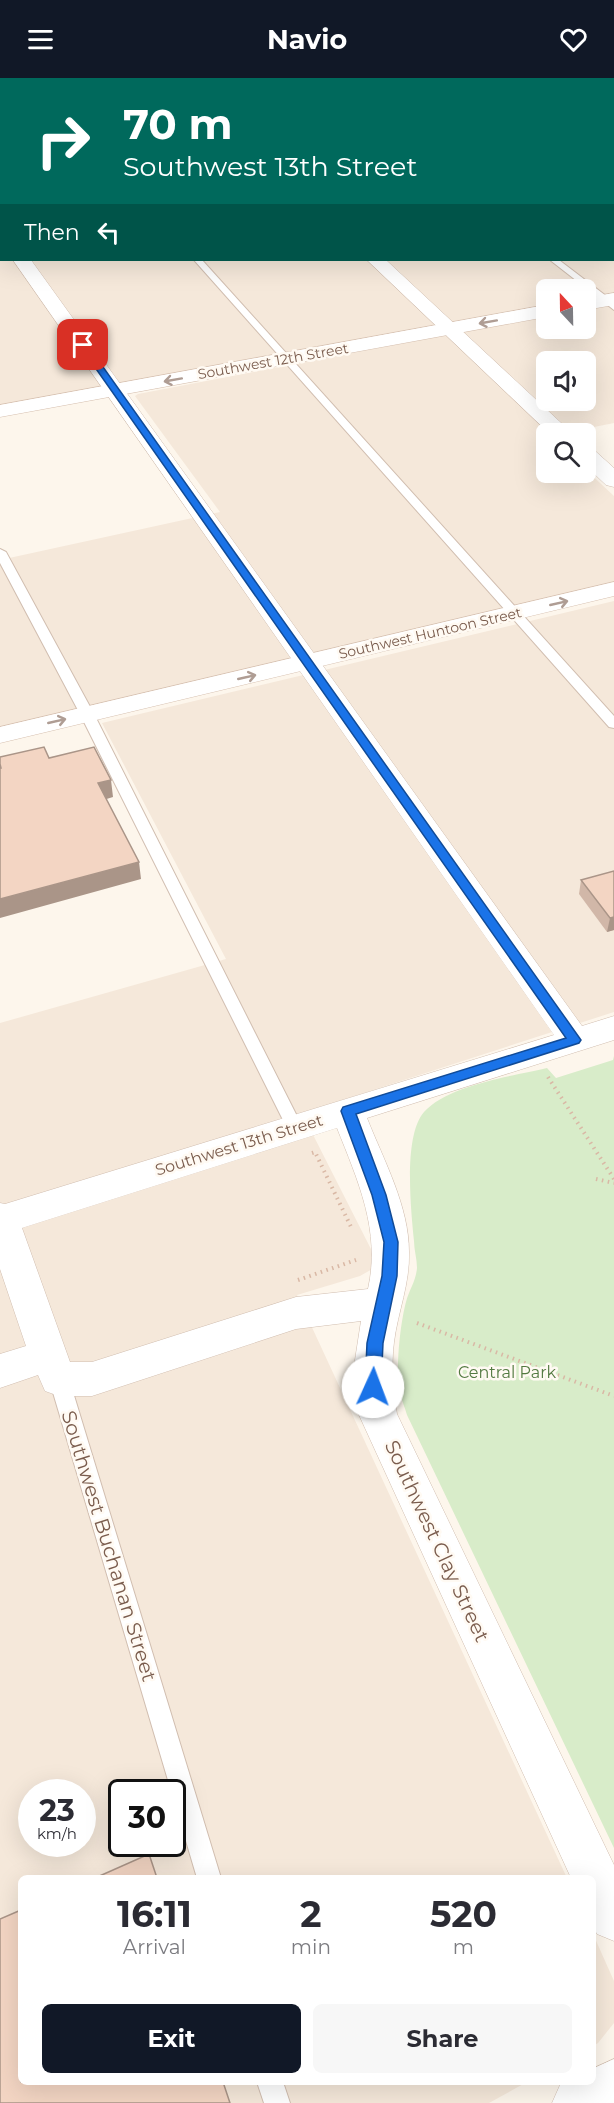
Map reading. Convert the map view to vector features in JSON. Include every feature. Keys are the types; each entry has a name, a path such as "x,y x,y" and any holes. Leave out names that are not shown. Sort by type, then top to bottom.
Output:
{"street":[{"path":"23,261 575,1040"},
{"path":"377,261 551,423"},
{"path":"596,303 611,302"},
{"name":"Southwest 12th Street","path":"0,411 536,313"},
{"path":"596,464 614,480"},
{"name":"Southwest Huntoon Street","path":"0,735 614,590"},
{"name":"Southwest 13th Street","path":"1,1218 299,1142 348,1111 614,1028"},
{"name":"Southwest Clay Street","path":"348,1111 379,1195 391,1242 390,1276 401,1313 375,1343 373,1387 378,1416 594,1875"},
{"name":"Southwest Buchanan Street","path":"1,1218 53,1367"},
{"path":"0,1371 53,1367 92,1379 296,1313 401,1313"},
{"name":"Southwest Clay Street","path":"596,1879 614,1917"},
{"path":"578,2103 614,2085"}],"lane":[{"path":"199,261 614,724"},
{"path":"555,261 611,302"},
{"path":"0,552 87,714 299,1142"},
{"name":"Southwest Buchanan Street","path":"53,1367 208,1875"},
{"path":"271,2085 277,2103"}],"path":[{"path":"545,1072 614,1181"},
{"path":"299,1142 315,1152 356,1236"},
{"path":"596,1179 614,1181"},
{"path":"289,1283 366,1256"},
{"path":"401,1313 614,1396"}],"shaded area":[{"path":"0,261 614,261 614,292 596,295 596,279 536,279 536,306 0,405"},
{"path":"614,304 614,423 596,427 596,423 536,423 536,483 596,483 596,479 614,496 614,583 0,727 0,560 220,512 135,396 536,318 536,339 596,339 596,307"},
{"path":"614,601 614,1012 302,1113 375,1257 374,1268 360,1276 297,1295 566,1875 18,1875 18,2085 522,2085 489,2103 0,2103 0,1023 226,959 102,723"},
{"path":"596,1941 614,1981 614,2023 596,2044"}],"green space":[{"name":"Central Park","path":"614,1056 614,1848 407,1415 400,1393 398,1373 404,1311 417,1268 410,1193 411,1155 417,1123 424,1112 435,1103 464,1088 547,1068 556,1078 613,1060"}],"building":[{"path":"44,747 49,758 94,747 111,780 98,783 139,862 0,899 0,757"},
{"path":"614,871 614,917 610,918 581,880"},
{"path":"142,1857 150,1857 156,1875 102,1875"},
{"path":"18,1911 18,2085 224,2085 230,2103 0,2103 0,1919"}],"route":[{"path":"83,345 575,1040 348,1111 379,1195 391,1242 390,1276 375,1343 373,1387"}]}
